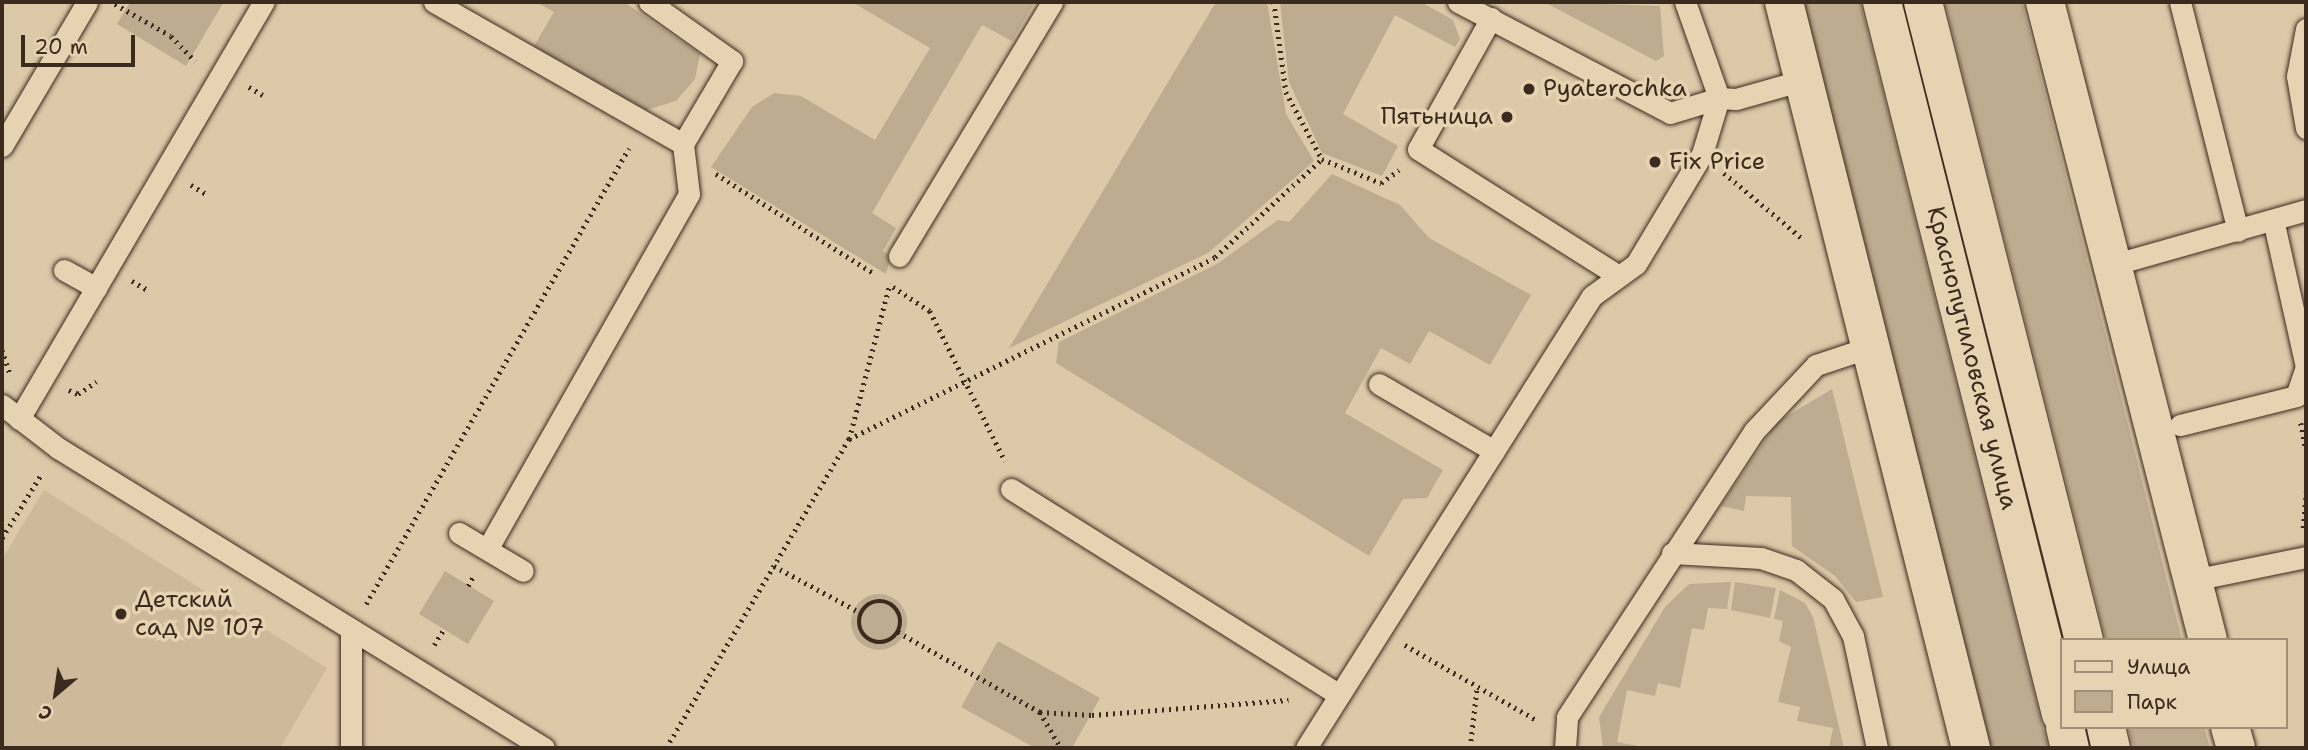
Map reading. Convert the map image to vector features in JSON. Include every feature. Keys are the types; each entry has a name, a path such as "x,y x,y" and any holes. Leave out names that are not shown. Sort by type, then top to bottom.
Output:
{"street":[{"path":"1784,2 1971,748"},
{"name":"Краснопутиловская улица","path":"1882,2 2060,710"},
{"name":"Краснопутиловская улица","path":"1923,2 2083,638"},
{"path":"2045,2 2208,638"},
{"path":"2065,729 2070,748"},
{"path":"2106,729 2111,748"},
{"path":"2230,729 2235,748"}],"lane":[{"path":"2,146 87,2"},
{"path":"19,419 264,2"},
{"path":"434,2 644,123 684,150"},
{"path":"487,549 690,194 684,150 732,61 649,2"},
{"path":"899,256 1052,2"},
{"path":"1458,2 1670,113 1719,98 1736,99 1803,80"},
{"path":"1306,748 1331,690 1381,631 1592,296 1616,274 1636,264 1702,154 1719,98 1685,2"},
{"path":"2180,2 2238,231"},
{"path":"1491,18 1419,149 1616,274"},
{"path":"2306,29 2297,76 2306,128"},
{"path":"2112,265 2274,224 2306,210"},
{"path":"2180,425 2296,396 2306,367 2274,224"},
{"path":"64,270 96,288"},
{"path":"1564,742 1567,717 1672,553 1777,403 1816,365 1870,347"},
{"path":"1379,384 1494,452"},
{"path":"2,405 58,448 356,621 544,748"},
{"path":"1011,489 1331,690"},
{"path":"459,533 523,571"},
{"path":"2193,580 2304,550"},
{"path":"1672,553 1761,558 1796,570 1833,599 1853,636 1877,748"},
{"path":"351,748 356,621"}],"path":[{"path":"111,2 171,36 205,66"},
{"path":"1274,2 1286,92 1322,159 1381,183 1419,149"},
{"path":"356,621 644,123"},
{"path":"684,150 930,311 991,438"},
{"path":"1702,154 1813,247"},
{"path":"849,439 1216,257 1322,159"},
{"path":"666,748 849,439 899,256"},
{"path":"2,538 58,448"},
{"path":"2304,550 2306,491"},
{"path":"774,566 861,614"},
{"path":"886,603 899,615 898,632 883,643 870,641 859,626 861,614 869,605 886,603"},
{"path":"1381,631 1477,686 1564,742"},
{"path":"898,632 1040,712 1092,715 1305,698 1331,690"},
{"path":"1470,748 1477,686"},
{"path":"1040,712 1061,748"}],"shaded area":[{"name":"Детский сад № 107","path":"44,490 327,668 280,748 2,748 2,559"}],"green space":[{"path":"130,2 223,3 186,66 117,24"},
{"path":"536,2 624,2 700,54 695,79 676,101 646,110 534,46 554,12"},
{"path":"852,2 1035,2 1012,41 982,25 872,213 896,228 883,251 891,256 886,274 711,167 752,107 774,93 801,96 875,140 930,48"},
{"path":"1216,2 1267,2 1286,114 1314,161 1208,253 1009,348"},
{"path":"1280,2 1421,2 1453,20 1460,39 1455,47 1395,15 1343,114 1398,146 1382,176 1322,153 1289,82"},
{"path":"1544,2 1660,6 1664,56 1656,61"},
{"path":"1801,2 1860,2 2048,748 1989,748"},
{"path":"1945,2 2022,2 2181,638 2105,638"},
{"path":"1332,174 1400,205 1429,238 1531,295 1490,365 1429,331 1410,364 1381,348 1345,413 1443,470 1427,498 1403,499 1369,556 1056,363 1059,342 1217,264 1278,220 1289,222"},
{"path":"1832,389 1883,597 1856,602 1835,576 1792,546 1791,497 1746,496 1744,511 1721,506 1777,422"},
{"path":"445,571 494,601 468,644 419,614"},
{"path":"1731,582 1727,609 1708,608 1704,630 1692,628 1680,688 1658,683 1655,696 1627,690 1617,742 1649,748 1603,748 1599,717 1665,607 1689,584"},
{"path":"1735,582 1776,588 1770,618 1731,610"},
{"path":"1780,590 1805,603 1813,617 1844,748 1829,748 1833,728 1797,721 1800,707 1778,702 1791,647 1779,641 1783,621 1774,619"},
{"path":"873,594 885,594 895,598 903,606 907,622 903,638 895,646 885,650 873,650 863,646 855,638 851,628 851,616 855,606 863,598"},
{"path":"998,641 1100,698 1072,748 1035,748 961,707"},
{"path":"2129,729 2205,729 2210,748 2134,748"}],"place":[{"name":"Pyaterochka","path":"1529,89"},
{"name":"Пятьница","path":"1507,117"},
{"name":"Fix Price","path":"1655,162"},
{"name":"Детский сад № 107","path":"121,614"}]}
